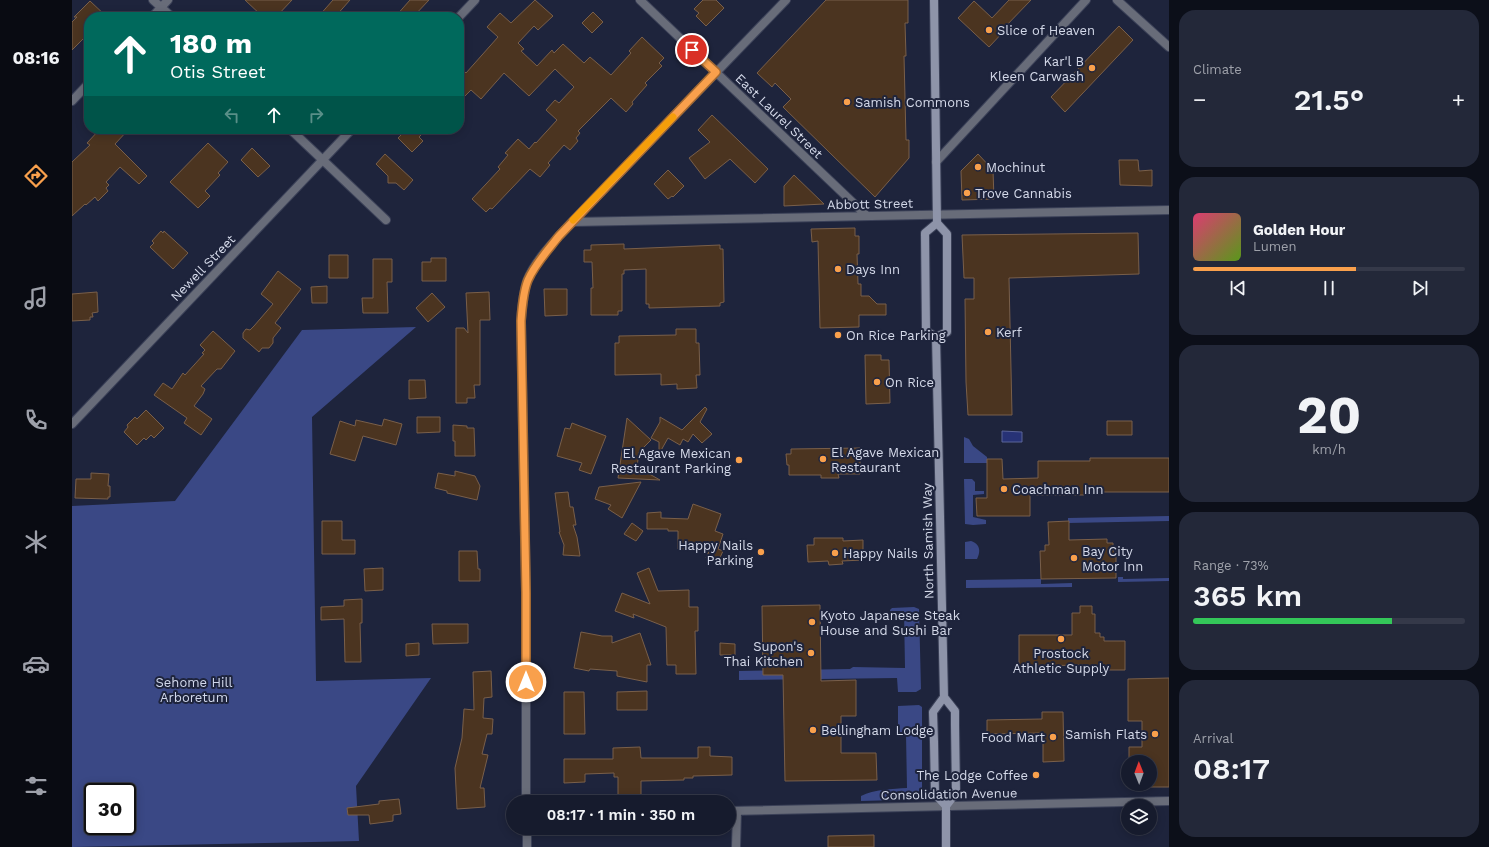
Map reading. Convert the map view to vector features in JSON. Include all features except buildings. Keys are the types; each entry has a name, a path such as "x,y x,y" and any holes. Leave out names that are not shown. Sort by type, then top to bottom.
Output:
{"main road":[{"path":"934,0 937,219 947,234 947,332 936,337 926,331 925,233 937,219"},
{"name":"North Samish Way","path":"936,337 944,697"},
{"path":"946,806 935,794 933,712 944,697 955,711 956,793 946,806 946,847"}],"street":[{"path":"154,0 166,12"},
{"path":"156,12 168,0"},
{"path":"463,12 475,0"},
{"name":"East Laurel Street","path":"640,0 867,216"},
{"path":"526,795 526,593 521,337 522,306 528,280 540,260 572,222 786,0"},
{"path":"936,162 1086,0"},
{"path":"1118,0 1169,47"},
{"path":"72,101 84,88"},
{"path":"295,134 386,220"},
{"name":"Newell Street","path":"72,424 347,134"},
{"name":"Abbott Street","path":"572,222 867,216 937,219 1169,210"},
{"name":"Consolidation Avenue","path":"736,811 1169,801"},
{"path":"527,835 527,847"},
{"path":"735,835 736,847"}],"green space":[{"name":"Sehome Hill Arboretum","path":"416,327 312,417 316,681 431,678 356,786 359,841 72,847 72,506 175,501 302,330"},
{"path":"964,437 969,439 973,446 987,457 987,463 964,463"},
{"path":"964,479 972,479 975,482 975,491 984,491 984,494 973,495 973,517 986,520 986,524 965,524"},
{"path":"1169,516 1169,521 1068,523 1068,518"},
{"path":"965,542 974,542 979,548 977,559 965,559"},
{"path":"1118,577 1123,577 1123,579 1169,578 1169,581 1118,582"},
{"path":"1041,579 1041,584 1072,583 1072,587 966,588 966,580"},
{"path":"914,607 919,609 921,689 916,692 898,692 897,678 739,680 739,671 850,669 853,667 905,668 904,611 890,610 892,608"},
{"path":"919,705 922,707 922,795 897,800 861,801 861,796 872,792 907,788 906,735 898,735 898,706"}],"shaded area":[{"path":"1002,431 1022,432 1022,442 1002,442"}],"slow traffic":[{"path":"573,220 673,117"}],"place":[{"name":"Slice of Heaven","path":"989,30"},
{"name":"Kar'l B Kleen Carwash","path":"1092,68"},
{"name":"Samish Commons","path":"847,102"},
{"name":"Mochinut","path":"978,167"},
{"name":"Trove Cannabis","path":"967,193"},
{"name":"Days Inn","path":"838,269"},
{"name":"Kerf","path":"988,332"},
{"name":"On Rice Parking","path":"838,335"},
{"name":"On Rice","path":"877,382"},
{"name":"El Agave Mexican Restaurant","path":"823,459"},
{"name":"El Agave Mexican Restaurant Parking","path":"739,460"},
{"name":"Coachman Inn","path":"1004,489"},
{"name":"Happy Nails Parking","path":"761,552"},
{"name":"Happy Nails","path":"835,553"},
{"name":"Bay City Motor Inn","path":"1074,558"},
{"name":"Kyoto Japanese Steak House and Sushi Bar","path":"812,622"},
{"name":"Prostock Athletic Supply","path":"1061,639"},
{"name":"Supon's Thai Kitchen","path":"811,653"},
{"name":"Bellingham Lodge","path":"813,730"},
{"name":"Samish Flats","path":"1155,734"},
{"name":"Food Mart","path":"1053,737"},
{"name":"The Lodge Coffee","path":"1036,775"}],"route":[{"path":"526,682 526,593 521,321 522,306 528,280 540,260 559,236 716,72 692,50"}]}
